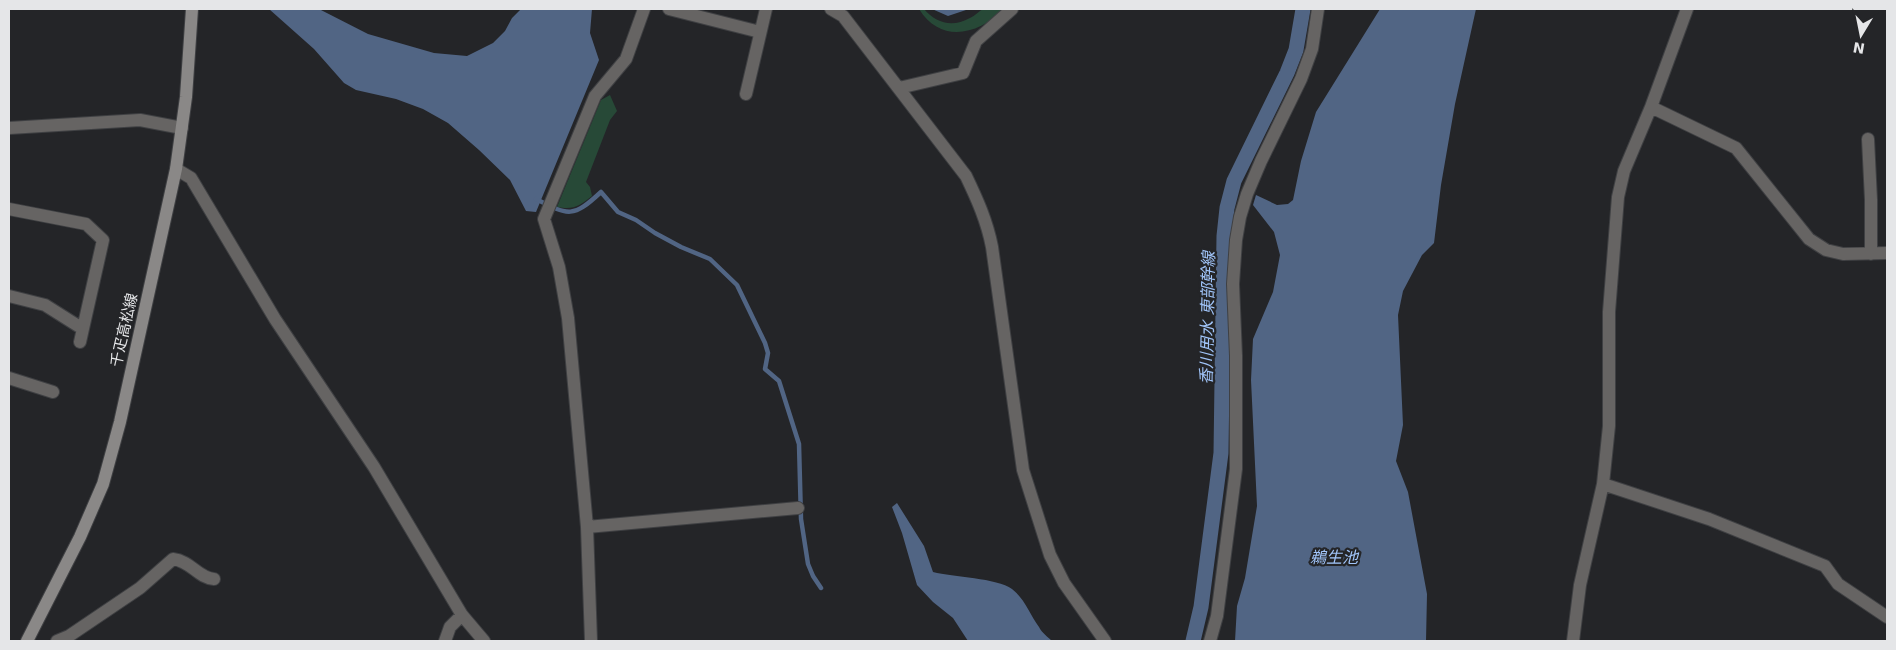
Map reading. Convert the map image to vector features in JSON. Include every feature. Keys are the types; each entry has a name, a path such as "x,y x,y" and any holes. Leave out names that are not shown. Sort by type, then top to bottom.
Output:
{"main road":[{"name":"千疋高松線","path":"27,641 80,537 103,484 120,422 176,169 186,97 192,9"}],"street":[{"path":"591,641 587,527 568,318 559,267 544,219 595,96 626,59 644,9"},
{"path":"669,9 760,32"},
{"path":"746,94 766,9"},
{"path":"831,9 843,16 966,176 988,224 1023,470 1050,555 1064,584 1105,641"},
{"path":"899,88 963,73 976,41 1012,9"},
{"path":"1210,641 1216,616 1236,469 1236,356 1233,284 1236,240 1240,217 1261,161 1301,80 1312,49 1318,9"},
{"path":"1573,641 1580,585 1603,484 1609,426 1609,312 1618,197 1624,171 1651,107 1687,9"},
{"path":"1651,107 1736,148 1808,239 1826,250 1843,254 1887,253"},
{"path":"9,128 140,120 182,128"},
{"path":"1868,139 1871,254"},
{"path":"176,169 191,178 275,319 374,467 462,615 484,641"},
{"path":"9,209 86,224 103,240 80,342"},
{"path":"9,296 45,306 83,329"},
{"path":"9,378 53,392"},
{"path":"1603,484 1709,519 1825,566 1838,584 1887,617"},
{"path":"587,527 798,508"},
{"path":"57,641 69,636 140,588 173,559 183,560 208,578 214,579"},
{"path":"445,641 450,627 462,615"}],"green space":[{"path":"919,9 924,9 939,21 957,23 972,17 983,9 1004,9 983,25 960,32 938,27 928,20"},
{"path":"610,95 617,111 610,120 586,182 590,187 592,196 576,206 568,208 557,207 601,100"}],"water":[{"path":"269,9 319,9 368,34 434,53 467,56 493,43 505,31 512,18 521,9 592,9 590,33 599,60 536,212 526,211 510,180 448,123 423,109 396,99 356,90 344,83 314,49"},
{"path":"932,9 969,9 948,16"},
{"name":"鵜生池","path":"1380,9 1476,9 1455,104 1441,185 1434,243 1422,255 1403,291 1398,315 1403,425 1396,461 1408,492 1427,594 1426,641 1235,641 1237,606 1245,578 1257,506 1251,380 1253,339 1273,292 1280,255 1274,232 1253,205 1256,195 1277,205 1288,204 1293,200 1301,161 1316,112"},
{"path":"897,503 924,546 933,572 996,582 1012,589 1024,602 1042,631 1052,641 968,641 953,618 933,602 917,585 902,533 892,507"}],"waterway":[{"name":"香川用水 東部幹線","path":"1193,641 1201,607 1221,453 1224,236 1227,208 1234,181 1287,73 1296,50 1303,9"},
{"path":"536,199 556,209 570,212 584,206 601,192 618,212 636,220 681,247 710,259 737,285 765,343 768,353 765,369 779,381 799,444 801,519 808,564 821,588"}]}
